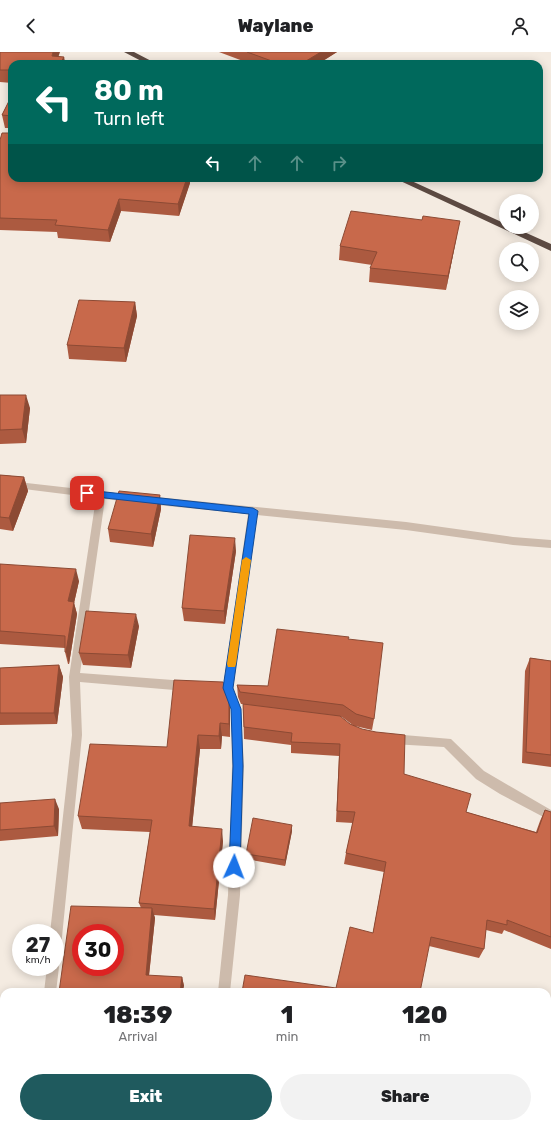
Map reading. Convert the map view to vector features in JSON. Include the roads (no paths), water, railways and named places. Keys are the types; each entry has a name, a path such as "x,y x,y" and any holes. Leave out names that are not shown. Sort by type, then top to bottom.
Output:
{"highway":[{"path":"128,52 145,60"},
{"path":"407,182 551,248"}],"street":[{"path":"0,483 406,526 513,541 551,544"},
{"path":"57,924 78,735 74,678 101,494"},
{"path":"224,988 234,895 240,709 224,688 253,511"},
{"path":"74,678 197,686"},
{"path":"377,738 447,742 480,775 551,816"},
{"path":"50,988 52,976"}]}
